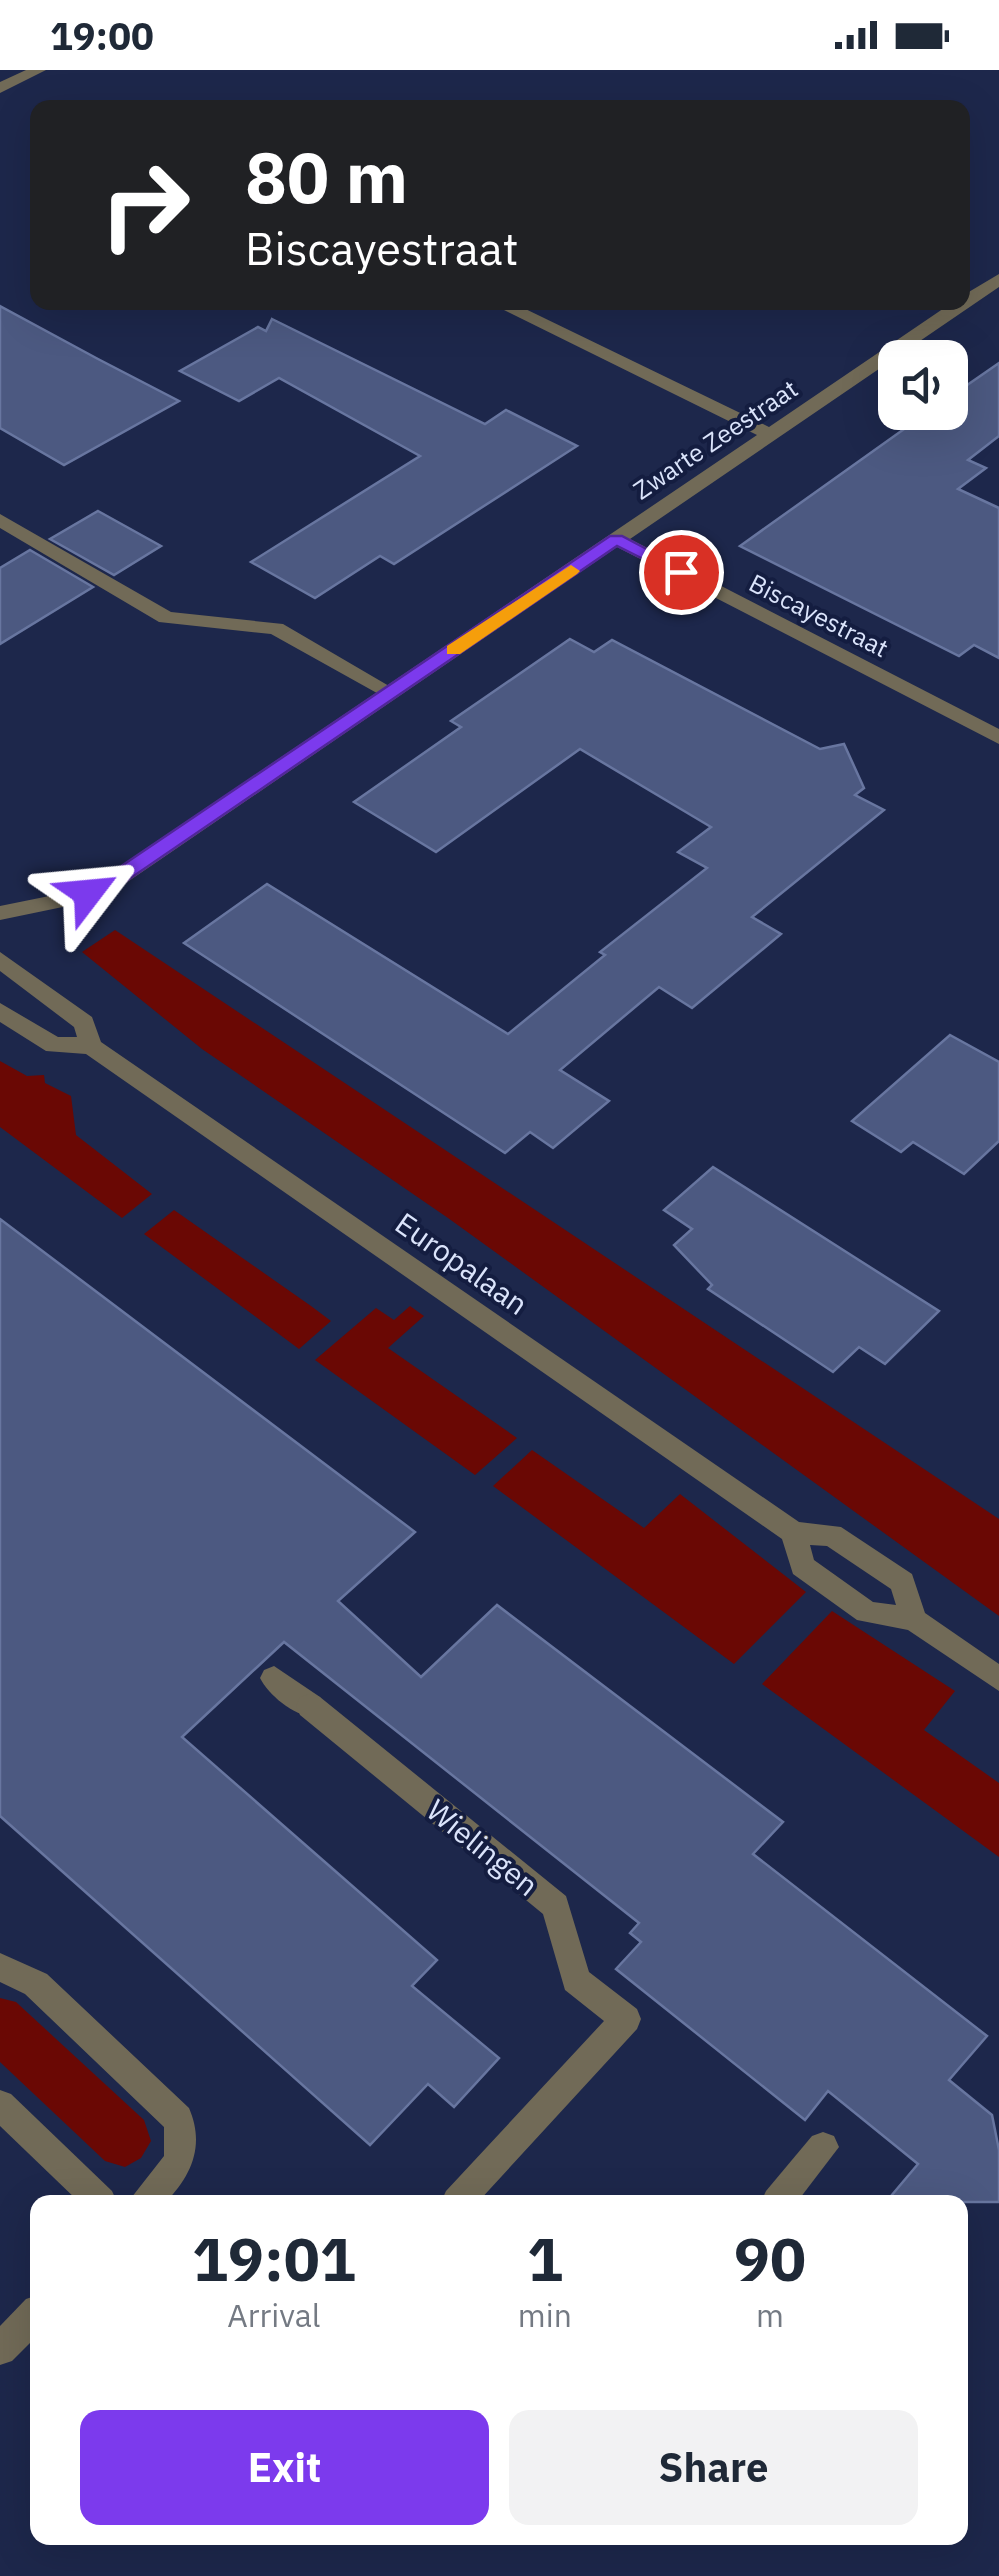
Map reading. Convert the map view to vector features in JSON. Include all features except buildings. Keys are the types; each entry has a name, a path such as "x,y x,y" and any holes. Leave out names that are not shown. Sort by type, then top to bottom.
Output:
{"street":[{"path":"0,88 38,70"},
{"name":"Zwarte Zeestraat","path":"970,303 994,287"},
{"path":"513,310 770,434"},
{"name":"Zwarte Zeestraat","path":"0,914 74,898 118,878 770,434 959,310"},
{"path":"0,520 166,618 276,628 391,693"},
{"name":"Biscayestraat","path":"616,539 999,737"},
{"name":"Europalaan","path":"0,960 84,1023 91,1046"},
{"name":"Europalaan","path":"0,1011 54,1046 91,1046 794,1533 832,1535 902,1582 914,1620"},
{"name":"Europalaan","path":"794,1533 802,1566 867,1612 914,1620 999,1679"},
{"name":"Wielingen","path":"274,1678 556,1906 576,1980 626,2019 475,2195"},
{"path":"0,1967 36,1984 178,2119 184,2152 176,2170 151,2195"},
{"path":"0,2105 95,2195"},
{"path":"784,2195 824,2148"},
{"path":"0,2349 30,2322"}],"shaded area":[{"path":"115,930 999,1519 999,1616 448,1218 202,1049 82,952"},
{"path":"0,1061 27,1076 44,1075 45,1083 71,1096 76,1135 152,1194 122,1218 0,1127"},
{"path":"174,1210 331,1321 299,1349 144,1234"},
{"path":"410,1306 424,1316 388,1348 517,1438 475,1475 315,1360 376,1308 394,1320"},
{"path":"532,1450 644,1528 680,1494 806,1592 734,1664 493,1486"},
{"path":"832,1611 955,1691 924,1730 999,1783 999,1857 762,1684"},
{"path":"0,1998 16,2002 144,2120 151,2141 141,2158 125,2167 105,2161 0,2062"}],"slow traffic":[{"path":"454,650 571,571"}],"route":[{"path":"88,893 118,878 616,539 681,572"}]}
